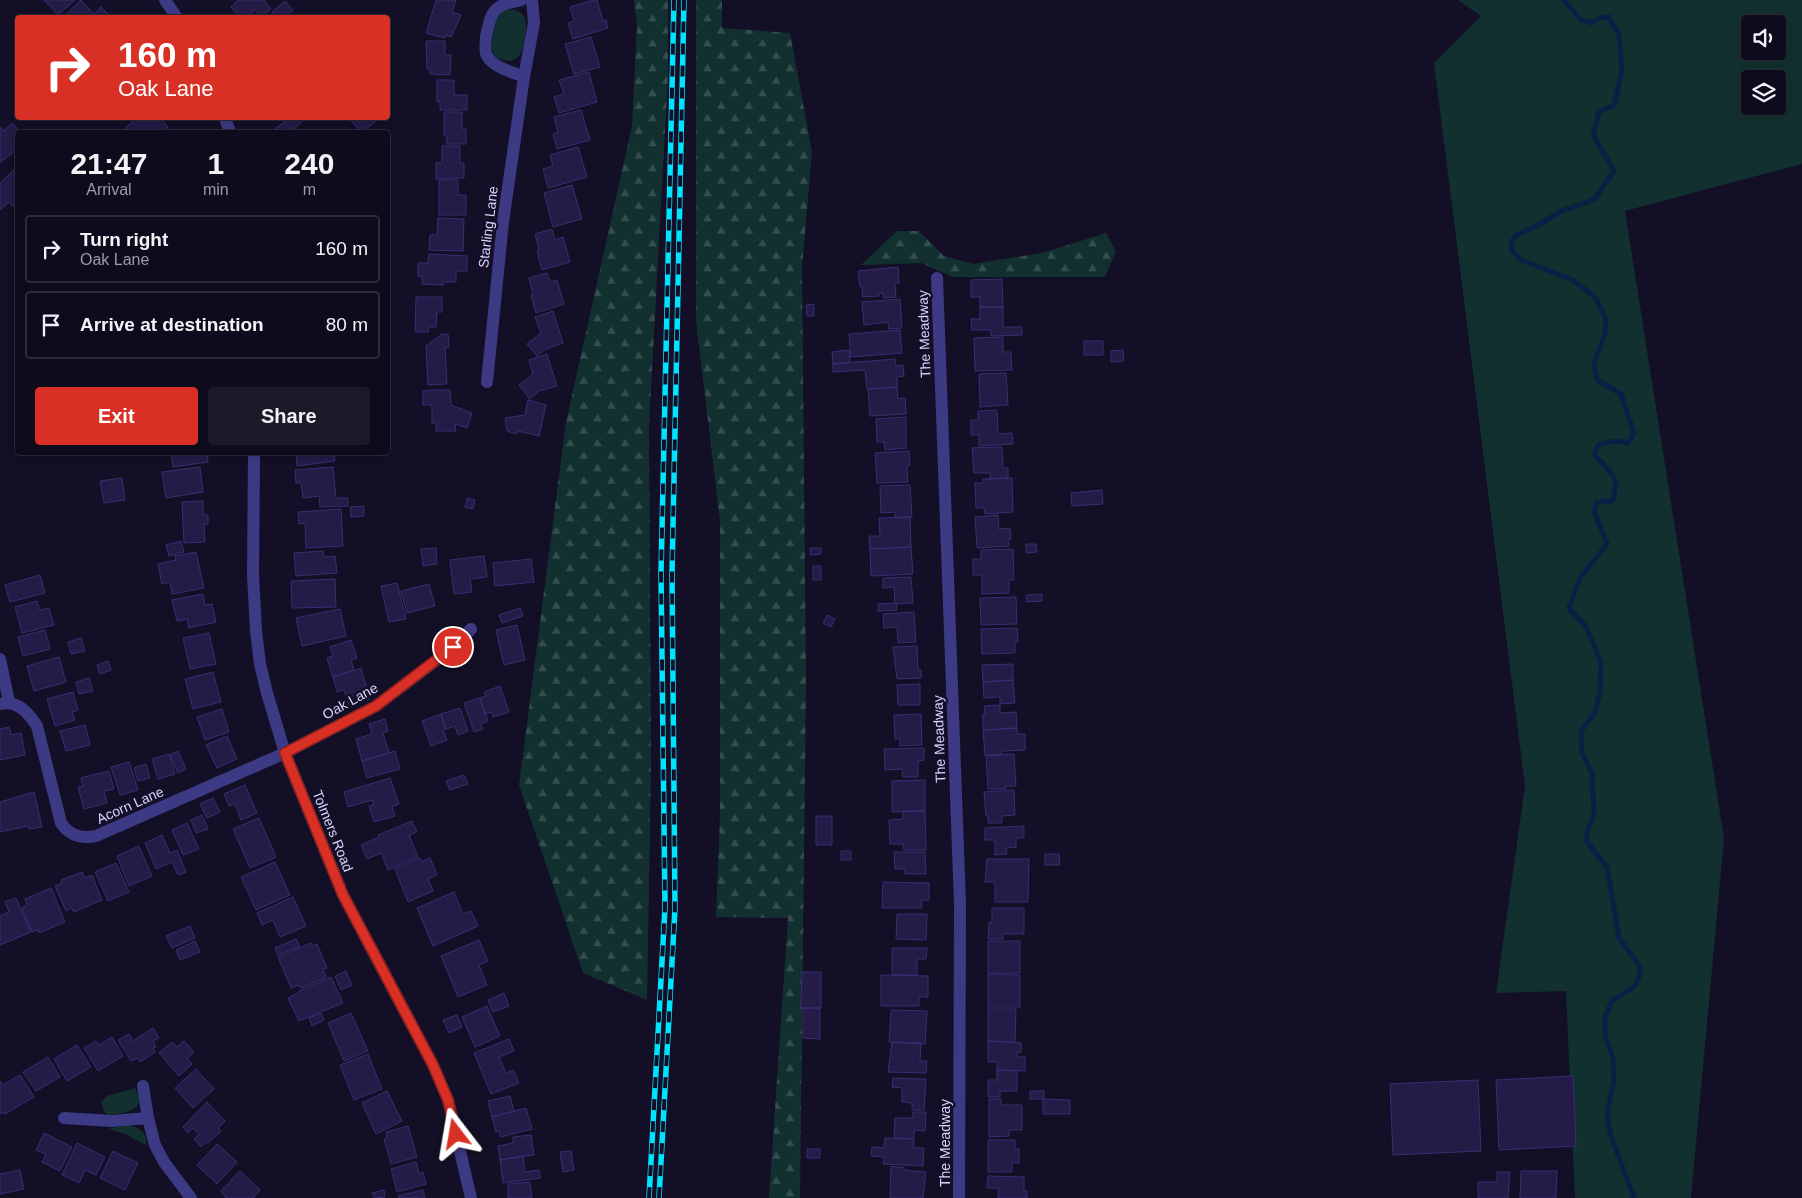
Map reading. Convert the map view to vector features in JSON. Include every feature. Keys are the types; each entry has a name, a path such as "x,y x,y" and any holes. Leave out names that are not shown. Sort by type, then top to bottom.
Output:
{"street":[{"path":"165,0 175,15"},
{"path":"521,0 500,5 492,12 485,46 487,56 494,64 524,76"},
{"name":"Starling Lane","path":"487,382 503,222 524,76 534,23 532,0"},
{"name":"The Meadway","path":"937,278 960,904 959,1198"},
{"name":"Tolmers Road","path":"254,455 253,565 256,631 260,664 285,753 343,895 433,1065 448,1100 471,1198"},
{"name":"Oak Lane","path":"285,753 376,706 453,647 471,629"},
{"name":"Acorn Lane","path":"0,659 5,703 26,712 37,726 61,822 65,829 78,837 96,836 285,753"},
{"path":"143,1086 155,1145 164,1162 191,1198"},
{"path":"64,1118 112,1121 148,1118"}],"green space":[{"path":"634,0 668,0 668,75 649,426 651,765 647,1000 583,973 519,785 566,422 632,126 637,25"},
{"path":"696,0 722,0 722,28 790,33 812,152 802,268 806,683 800,1198 769,1198 788,918 716,917 720,814 720,521 696,321"},
{"path":"1458,0 1802,0 1802,164 1625,211 1724,838 1691,1198 1575,1198 1566,991 1496,993 1525,786 1434,63 1481,16"},
{"path":"505,10 517,11 526,20 526,31 521,52 516,59 508,61 496,57 492,50 497,18"},
{"path":"897,231 919,231 944,256 973,264 1042,253 1106,233 1116,251 1105,277 952,277 921,263 861,265"},
{"path":"135,1088 140,1100 135,1108 118,1114 108,1115 104,1112 101,1102 107,1096"},
{"path":"128,1125 142,1131 146,1137 146,1145 125,1134 108,1129"}],"building":[{"path":"44,0 75,0 58,15"},
{"path":"81,0 94,14 101,7 109,15 65,15"},
{"path":"238,0 264,0 271,9 264,15 259,15 255,10 250,15 238,15 231,7"},
{"path":"436,0 456,0 452,12 461,15 451,37 445,35 445,38 426,33"},
{"path":"597,0 603,21 606,20 608,28 573,39 568,23 574,21 570,7"},
{"path":"285,1 293,10 287,15 274,15 272,12"},
{"path":"591,37 600,67 574,74 565,44"},
{"path":"426,41 445,41 445,55 451,55 450,75 430,74 430,69 427,69"},
{"path":"589,72 597,102 559,113 554,97 564,94 559,80"},
{"path":"437,80 454,80 454,95 467,95 467,110 440,110 440,102 437,102"},
{"path":"581,110 590,140 557,149 553,134 558,132 554,117"},
{"path":"444,112 462,112 462,129 466,129 466,144 447,144 447,136 444,136"},
{"path":"135,120 162,120 168,127 164,130 124,129"},
{"path":"286,120 304,120 295,128 297,130 274,130"},
{"path":"377,120 365,130 360,130 351,121"},
{"path":"12,123 18,130 15,130 15,150 0,163 0,127 3,131"},
{"path":"442,146 460,146 460,163 464,163 464,178 436,179 436,163 442,163"},
{"path":"578,147 587,177 548,188 543,169 553,166 550,155"},
{"path":"15,169 15,208 9,202 0,210 0,183"},
{"path":"439,180 458,180 458,195 466,195 466,215 439,215"},
{"path":"572,185 582,219 553,227 544,193"},
{"path":"438,218 464,219 463,251 429,250 430,235 437,235"},
{"path":"552,229 555,240 563,237 570,262 542,270 535,234"},
{"path":"429,254 467,256 467,271 456,271 456,282 443,282 443,285 422,284 422,276 418,276 418,263 428,263"},
{"path":"898,267 899,283 895,283 896,297 883,298 883,293 879,293 879,296 863,297 858,271"},
{"path":"547,273 550,282 557,280 564,304 536,313 529,278"},
{"path":"1002,279 1003,307 980,307 980,297 971,297 971,280"},
{"path":"416,297 442,297 442,312 437,312 436,327 429,327 428,332 415,332"},
{"path":"900,299 902,328 889,329 888,322 864,325 862,302"},
{"path":"814,304 814,316 807,316 806,305"},
{"path":"980,307 1003,307 1003,327 1022,327 1022,335 991,336 991,330 972,330 971,319 980,319"},
{"path":"553,311 563,343 546,349 537,356 527,344 541,333 535,317"},
{"path":"900,330 902,353 851,357 849,334"},
{"path":"442,334 448,334 449,347 445,348 447,384 428,385 426,346"},
{"path":"1003,337 1003,352 1011,352 1012,370 975,371 974,338"},
{"path":"1084,341 1103,341 1103,355 1084,355"},
{"path":"849,350 850,362 833,364 832,352"},
{"path":"1123,350 1124,361 1111,362 1111,351"},
{"path":"547,354 557,386 539,391 530,399 519,385 533,374 529,360"},
{"path":"895,359 896,366 903,365 904,376 897,377 897,387 867,389 865,370 833,372 833,364"},
{"path":"1006,373 1008,405 980,407 979,374"},
{"path":"897,387 898,399 905,398 906,414 870,416 868,389"},
{"path":"450,390 451,405 472,413 467,428 455,424 456,431 436,431 436,423 432,423 432,405 423,405 423,391"},
{"path":"528,400 546,405 539,436 518,431 517,434 507,431 505,418 525,415"},
{"path":"997,410 998,434 1012,433 1013,444 979,446 979,435 971,435 971,420 978,420 978,411"},
{"path":"906,417 906,448 885,450 884,442 877,442 876,419"},
{"path":"1002,447 1003,468 1008,468 1008,478 990,479 990,473 974,473 972,448"},
{"path":"909,451 910,466 907,466 908,482 877,483 875,453"},
{"path":"171,455 207,455 208,462 173,467"},
{"path":"296,455 334,455 335,461 297,466"},
{"path":"200,467 203,492 166,498 162,472"},
{"path":"333,467 336,498 348,498 348,506 320,507 319,496 303,498 301,483 296,483 295,470"},
{"path":"122,478 125,500 104,503 100,481"},
{"path":"1012,478 1013,512 985,514 984,508 976,508 975,483 983,483 983,479"},
{"path":"910,485 912,517 895,518 895,512 881,513 880,486"},
{"path":"1102,490 1103,504 1072,506 1071,493"},
{"path":"467,498 475,500 473,509 465,507"},
{"path":"203,501 203,515 208,515 208,524 204,524 205,542 184,543 182,502"},
{"path":"364,506 364,516 351,517 350,507"},
{"path":"341,509 343,546 306,548 305,523 299,524 298,512"},
{"path":"998,515 999,529 1010,528 1011,539 1008,539 1009,546 977,548 975,517"},
{"path":"910,517 911,547 870,549 869,536 880,536 879,518"},
{"path":"181,541 184,552 169,556 166,545"},
{"path":"1026,544 1036,544 1037,552 1026,553"},
{"path":"911,547 913,574 871,576 870,549"},
{"path":"436,548 437,564 423,566 421,549"},
{"path":"810,548 821,548 821,554 810,555"},
{"path":"1013,549 1014,580 1009,580 1009,593 982,594 982,575 973,575 973,559 981,559 981,550"},
{"path":"323,551 324,557 335,556 337,573 296,576 294,553"},
{"path":"196,552 204,588 172,594 170,582 162,584 158,564 176,560 175,556"},
{"path":"484,556 487,577 470,579 472,592 454,594 450,560"},
{"path":"531,559 534,582 495,586 493,563"},
{"path":"813,566 821,566 821,580 813,580"},
{"path":"40,575 45,593 10,602 5,585"},
{"path":"911,577 913,603 896,604 897,610 878,611 878,604 895,603 894,587 883,588 883,578"},
{"path":"335,579 336,607 292,608 291,581"},
{"path":"397,583 406,619 389,622 381,586"},
{"path":"429,584 435,606 407,613 401,591"},
{"path":"203,594 205,605 212,604 216,622 189,628 187,619 177,621 172,600"},
{"path":"1042,594 1042,601 1027,602 1026,595"},
{"path":"1016,597 1017,624 981,625 980,598"},
{"path":"37,601 40,610 49,608 54,625 22,633 15,607"},
{"path":"520,608 523,616 502,623 499,615"},
{"path":"340,609 346,636 302,646 296,618"},
{"path":"914,612 916,642 898,643 897,627 884,628 883,614"},
{"path":"827,615 835,619 831,627 823,623"},
{"path":"517,625 525,660 504,665 496,630"},
{"path":"1017,628 1018,642 1015,642 1015,653 982,654 981,629"},
{"path":"45,630 50,649 23,656 18,637"},
{"path":"209,633 216,664 190,669 183,638"},
{"path":"81,638 85,651 71,654 68,642"},
{"path":"351,640 357,658 351,660 354,670 333,677 327,658 333,656 330,647"},
{"path":"917,646 918,670 921,670 921,678 897,679 893,647"},
{"path":"59,657 66,682 34,691 27,666"},
{"path":"108,661 111,670 100,674 97,665"},
{"path":"1013,664 1013,680 983,682 982,665"},
{"path":"361,668 370,699 349,705 344,690 337,692 333,677"},
{"path":"213,672 221,702 193,709 185,679"},
{"path":"89,678 93,691 79,694 76,682"},
{"path":"1013,680 1015,703 1000,704 1000,697 984,698 983,682"},
{"path":"920,684 920,705 898,705 897,685"},
{"path":"500,686 509,712 493,717 491,712 485,714 480,698 486,696 484,692"},
{"path":"73,692 78,710 72,712 75,720 55,726 47,699"},
{"path":"480,698 488,721 481,724 483,729 474,732 464,703"},
{"path":"1000,705 1000,713 1016,712 1017,728 983,730 984,706"},
{"path":"460,708 468,731 458,735 455,726 446,729 441,714"},
{"path":"222,709 229,732 205,740 197,717"},
{"path":"441,714 446,729 443,730 447,740 431,746 422,721"},
{"path":"921,714 922,745 900,746 900,739 895,739 894,715"},
{"path":"385,719 388,731 383,733 389,753 362,761 356,739 372,734 369,724"},
{"path":"85,725 90,745 66,751 60,731"},
{"path":"9,727 11,735 21,733 25,755 0,760 0,729"},
{"path":"1017,728 1017,734 1025,734 1025,750 1002,751 1002,755 985,756 983,730"},
{"path":"227,736 237,759 217,768 206,745"},
{"path":"924,748 924,760 918,761 918,777 903,777 902,769 885,770 884,749"},
{"path":"178,751 186,769 178,773 170,755"},
{"path":"395,751 400,769 367,778 362,761"},
{"path":"169,754 175,774 158,779 152,759"},
{"path":"1014,754 1016,786 1006,786 1006,789 988,789 986,755"},
{"path":"129,762 138,790 120,795 111,767"},
{"path":"146,764 150,778 138,781 134,768"},
{"path":"109,771 114,789 104,791 107,803 84,809 78,787 83,786 81,778"},
{"path":"464,775 468,784 450,790 446,781"},
{"path":"390,778 399,804 392,807 395,816 374,822 369,806 374,805 372,800 348,807 344,792"},
{"path":"925,780 925,811 892,812 892,781"},
{"path":"245,785 257,813 241,820 235,804 229,806 224,794"},
{"path":"1014,790 1015,815 1002,816 1002,823 988,823 984,792"},
{"path":"34,792 42,827 29,829 28,826 0,832 0,802"},
{"path":"213,798 220,812 207,818 200,804"},
{"path":"903,811 925,811 926,850 904,850 903,844 890,844 889,820 903,819"},
{"path":"202,815 208,829 196,833 191,820"},
{"path":"816,816 832,816 832,845 816,845"},
{"path":"259,818 276,857 250,868 233,829"},
{"path":"412,821 417,832 409,835 418,857 388,870 381,853 367,859 361,845 379,837 378,835"},
{"path":"187,823 199,849 183,855 172,830"},
{"path":"1024,826 1024,838 1016,838 1016,847 1006,848 1007,854 995,855 995,840 985,840 985,828"},
{"path":"162,835 170,853 177,850 186,872 178,875 172,862 156,869 145,843"},
{"path":"139,846 152,876 129,886 117,856"},
{"path":"841,851 851,851 851,860 841,860"},
{"path":"894,852 925,852 926,874 905,874 905,869 895,869"},
{"path":"1045,854 1059,854 1060,865 1045,865"},
{"path":"420,858 421,862 430,858 437,875 428,879 433,891 408,902 395,869"},
{"path":"987,859 1029,859 1028,902 995,902 995,882 985,882"},
{"path":"275,862 290,895 256,910 241,877"},
{"path":"116,863 129,892 108,901 95,872"},
{"path":"82,872 85,878 92,875 102,900 74,912 72,908 66,911 55,886 62,883 61,880"},
{"path":"883,882 929,883 929,900 922,900 922,908 882,908"},
{"path":"51,888 65,922 39,933 38,930 32,932 22,908 27,905 25,899"},
{"path":"454,892 463,914 471,911 478,926 433,946 417,908"},
{"path":"293,897 306,926 280,937 273,920 262,925 257,913"},
{"path":"16,898 31,932 0,945 0,916 9,912 5,902"},
{"path":"992,908 1024,908 1024,934 1003,934 1003,939 988,939 989,922 992,922"},
{"path":"897,914 927,914 926,940 896,939"},
{"path":"190,926 195,938 172,948 166,936"},
{"path":"296,939 300,946 278,955 275,948"},
{"path":"479,940 488,961 479,965 487,985 458,997 441,956"},
{"path":"195,941 200,952 180,960 176,950"},
{"path":"988,941 1020,941 1020,973 988,973"},
{"path":"311,943 313,946 317,944 327,968 323,969 326,977 301,988 299,985 291,988 278,957"},
{"path":"892,948 927,948 926,959 917,959 917,975 892,975"},
{"path":"346,971 352,985 341,990 335,976"},
{"path":"802,972 821,972 821,1008 801,1008"},
{"path":"988,974 1020,975 1020,1007 988,1007"},
{"path":"881,975 928,976 928,997 919,997 919,1006 881,1006"},
{"path":"331,977 343,1003 299,1021 288,998"},
{"path":"504,993 509,1006 493,1012 488,1000"},
{"path":"487,1006 500,1036 475,1047 462,1017"},
{"path":"803,1008 820,1008 820,1039 803,1038"},
{"path":"988,1009 1016,1009 1015,1042 988,1041"},
{"path":"891,1010 927,1011 925,1044 889,1042"},
{"path":"321,1013 324,1020 312,1026 309,1018"},
{"path":"351,1013 368,1051 344,1061 328,1023"},
{"path":"457,1015 462,1027 449,1033 443,1020"},
{"path":"153,1028 159,1038 153,1041 156,1047 153,1048 155,1052 140,1062 137,1058 131,1061 118,1040 129,1034 133,1041"},
{"path":"112,1037 123,1056 98,1071 84,1048 96,1041 99,1045"},
{"path":"509,1039 514,1051 499,1057 506,1073 513,1070 519,1083 491,1094 474,1053"},
{"path":"184,1041 194,1052 187,1058 192,1064 179,1076 159,1053 172,1042 177,1047"},
{"path":"988,1041 1021,1043 1021,1052 1017,1052 1017,1057 1025,1057 1025,1071 997,1070 997,1062 988,1062"},
{"path":"892,1042 921,1043 920,1061 927,1061 926,1073 888,1072"},
{"path":"77,1045 91,1067 67,1081 54,1059"},
{"path":"368,1054 382,1089 354,1100 340,1065"},
{"path":"48,1057 60,1077 36,1091 23,1072"},
{"path":"196,1069 214,1089 193,1108 175,1088"},
{"path":"997,1070 1017,1071 1017,1091 1000,1091 1000,1097 988,1097 988,1080 997,1080"},
{"path":"20,1075 34,1097 5,1114 4,1112 0,1114 0,1081 3,1085"},
{"path":"1573,1076 1576,1146 1499,1150 1496,1080"},
{"path":"893,1078 926,1079 924,1110 912,1110 912,1103 902,1102 902,1088 892,1087"},
{"path":"1478,1080 1481,1151 1393,1155 1390,1084"},
{"path":"387,1091 402,1121 376,1134 362,1103"},
{"path":"1030,1091 1044,1091 1044,1099 1030,1099"},
{"path":"510,1096 514,1111 492,1117 488,1101"},
{"path":"989,1099 1001,1099 1001,1105 1022,1105 1022,1130 1009,1130 1009,1136 989,1137"},
{"path":"1043,1099 1070,1100 1070,1114 1043,1114"},
{"path":"207,1102 225,1121 218,1128 221,1131 201,1147 194,1139 199,1134 193,1128 188,1133 183,1127"},
{"path":"526,1108 532,1129 501,1137 499,1131 496,1132 492,1117"},
{"path":"913,1112 926,1112 925,1131 914,1130 914,1139 894,1138 895,1118 913,1118"},
{"path":"408,1126 417,1157 391,1164 384,1139 387,1138 386,1132"},
{"path":"44,1133 72,1147 60,1171 42,1162 46,1154 36,1150"},
{"path":"531,1135 534,1155 500,1160 498,1146 513,1143 513,1137"},
{"path":"885,1138 914,1139 914,1148 924,1148 923,1166 883,1164 884,1157 871,1156 872,1147 884,1148"},
{"path":"988,1140 1015,1140 1015,1149 1019,1149 1019,1163 1012,1163 1012,1172 988,1172"},
{"path":"77,1143 105,1157 96,1175 85,1170 79,1183 62,1175"},
{"path":"217,1144 237,1162 217,1184 197,1165"},
{"path":"807,1149 820,1149 820,1158 807,1158"},
{"path":"113,1151 138,1163 125,1190 100,1178"},
{"path":"571,1151 574,1170 563,1172 560,1152"},
{"path":"523,1156 525,1172 539,1170 540,1178 503,1183 500,1160"},
{"path":"416,1162 419,1174 423,1172 426,1184 397,1192 391,1169"},
{"path":"891,1166 904,1168 904,1170 926,1172 923,1198 890,1198"},
{"path":"20,1170 24,1189 0,1194 0,1174"},
{"path":"240,1171 260,1190 253,1198 226,1198 221,1191"},
{"path":"1521,1171 1557,1171 1556,1198 1520,1198"},
{"path":"1497,1172 1510,1172 1508,1198 1478,1198 1478,1182 1497,1182"},
{"path":"988,1176 1024,1177 1024,1191 1027,1191 1027,1198 998,1198 998,1188 987,1188"},
{"path":"530,1182 532,1198 508,1198 508,1184"},
{"path":"384,1190 385,1197 374,1198 372,1193"},
{"path":"423,1190 425,1198 399,1198 398,1196"}],"waterway":[{"path":"1564,0 1581,20 1592,23 1600,18 1609,17 1619,35 1622,71 1614,105 1599,112 1593,135 1614,171 1594,200 1561,211 1535,227 1516,235 1511,243 1511,249 1521,260 1573,280 1595,297 1606,319 1605,334 1594,363 1597,380 1621,394 1634,433 1628,443 1616,441 1600,444 1596,449 1595,455 1613,475 1616,486 1612,501 1597,502 1594,511 1607,544 1580,578 1569,608 1587,628 1601,663 1600,694 1594,714 1581,731 1582,753 1592,773 1594,815 1587,832 1587,842 1607,867 1619,938 1639,965 1640,974 1635,986 1612,1001 1605,1017 1605,1035 1613,1058 1614,1081 1607,1111 1610,1133 1634,1198"}],"railway":[{"path":"649,1198 665,907 661,573 674,0"},
{"path":"659,1198 675,908 672,574 684,0"}],"route":[{"path":"453,647 376,706 285,753 343,895 433,1065 448,1100 456,1134"}]}
